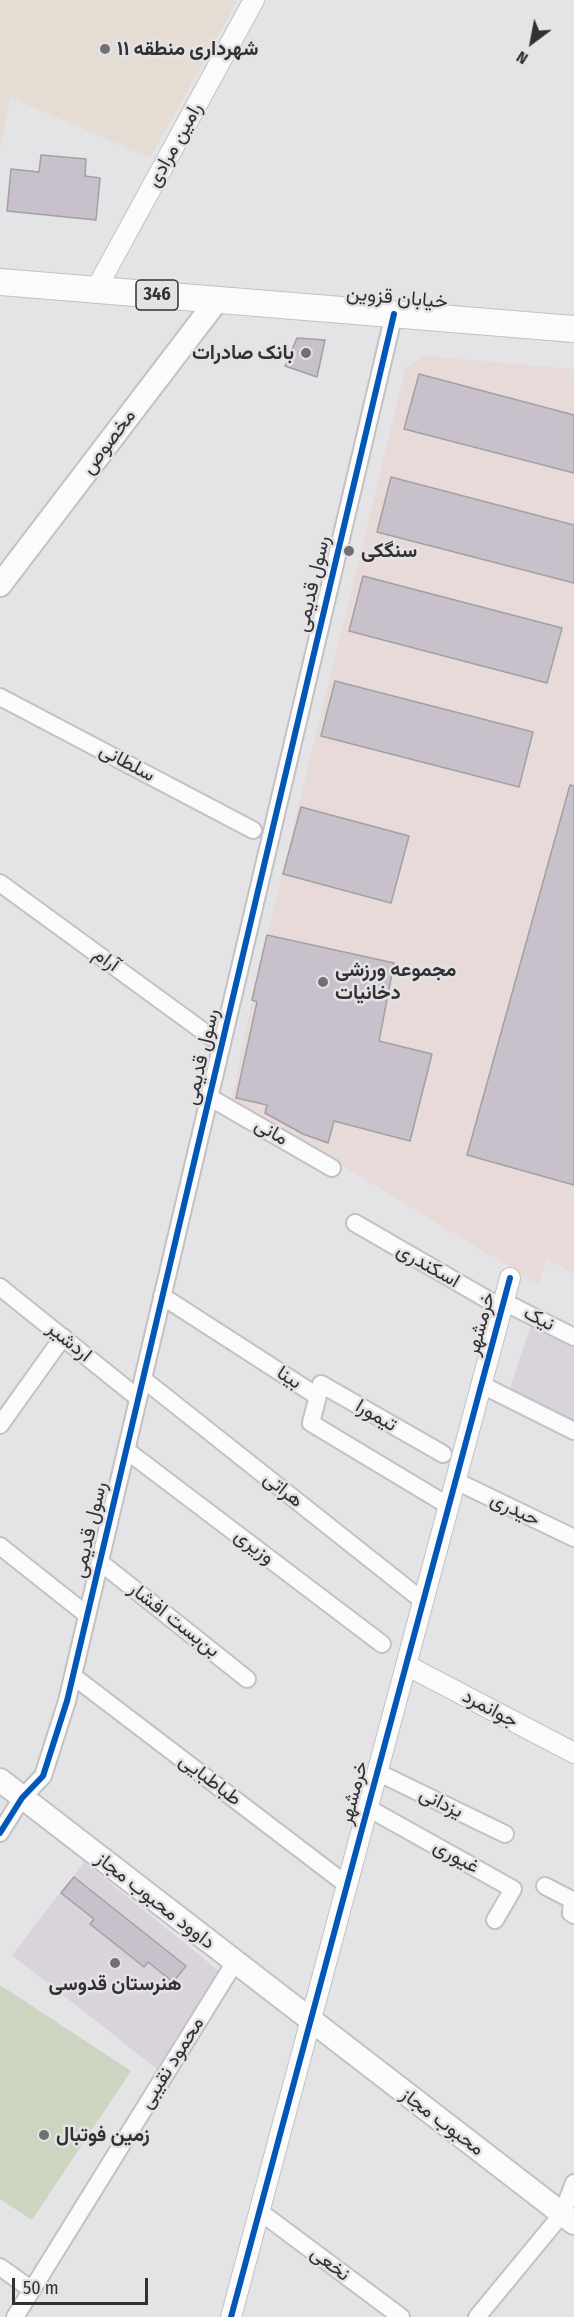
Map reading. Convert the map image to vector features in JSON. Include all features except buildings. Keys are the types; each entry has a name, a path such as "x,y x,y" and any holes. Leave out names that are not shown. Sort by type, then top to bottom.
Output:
{"main road":[{"name":"خیابان قزوین","path":"0,282 574,329"},
{"name":"مخصوص","path":"0,585 218,299"},
{"name":"داوود محبوب مجاز","path":"0,1780 310,2021"},
{"name":"محبوب مجاز","path":"310,2021 568,2218"}],"street":[{"name":"رامین مرادی","path":"95,291 254,0"},
{"name":"رسول قدیمی","path":"0,1833 22,1798 43,1776 73,1676 394,314"},
{"name":"سلطانی","path":"0,697 253,830"},
{"name":"آرام","path":"0,883 211,1037"},
{"name":"مانی","path":"209,1096 332,1168"},
{"name":"اسکندری","path":"355,1223 503,1305"},
{"name":"خرمشهر","path":"231,2317 510,1278"},
{"name":"اردشیر","path":"0,1287 138,1398"},
{"name":"بینا","path":"162,1296 317,1396 311,1423 449,1506"},
{"name":"نیک","path":"503,1305 574,1337"},
{"path":"0,1425 63,1337"},
{"name":"هراتی","path":"143,1379 423,1601"},
{"name":"تیمورا","path":"317,1396 321,1384 442,1454"},
{"path":"482,1385 574,1431"},
{"name":"وزیری","path":"126,1450 382,1644"},
{"name":"حیدری","path":"456,1481 574,1538"},
{"path":"0,1546 87,1615"},
{"name":"بن‌بست افشار","path":"100,1562 247,1679"},
{"name":"جوانمرد","path":"406,1665 574,1753"},
{"name":"طباطبایی","path":"73,1676 347,1885"},
{"name":"یزدانی","path":"377,1772 505,1834"},
{"name":"غیوری","path":"368,1808 513,1889 495,1920"},
{"path":"545,1886 572,1900 571,1914 574,1915"},
{"name":"محمود نقیبی","path":"15,2317 235,1962"},
{"path":"477,2317 568,2218 574,2183"},
{"name":"نخعی","path":"259,2211 401,2317"},
{"path":"0,2267 32,2290"}],"shaded area":[{"name":"شهرداری منطقه ۱۱","path":"0,0 237,1 150,158 10,97 0,149"},
{"path":"425,356 574,369 574,1273 547,1259 538,1284 232,1099 252,1000 380,1034 394,963 267,935 406,367"},
{"path":"531,1325 574,1345 574,1420 510,1388"},
{"name":"هنرستان قدوسی","path":"84,1862 219,1971 157,2069 12,1955"}],"green space":[{"name":"زمین فوتبال","path":"0,1985 131,2071 32,2220 0,2199"}],"cycle path":[{"path":"0,1833 22,1798 43,1776 67,1701 394,314"},
{"path":"231,2317 510,1278"}],"place":[{"name":"شهرداری منطقه ۱۱","path":"105,49"},
{"name":"بانک صادرات","path":"306,353"},
{"name":"سنگکی","path":"349,551"},
{"name":"مجموعه ورزشی دخانیات","path":"323,982"},
{"name":"هنرستان قدوسی","path":"115,1963"},
{"name":"زمین فوتبال","path":"44,2135"}]}
